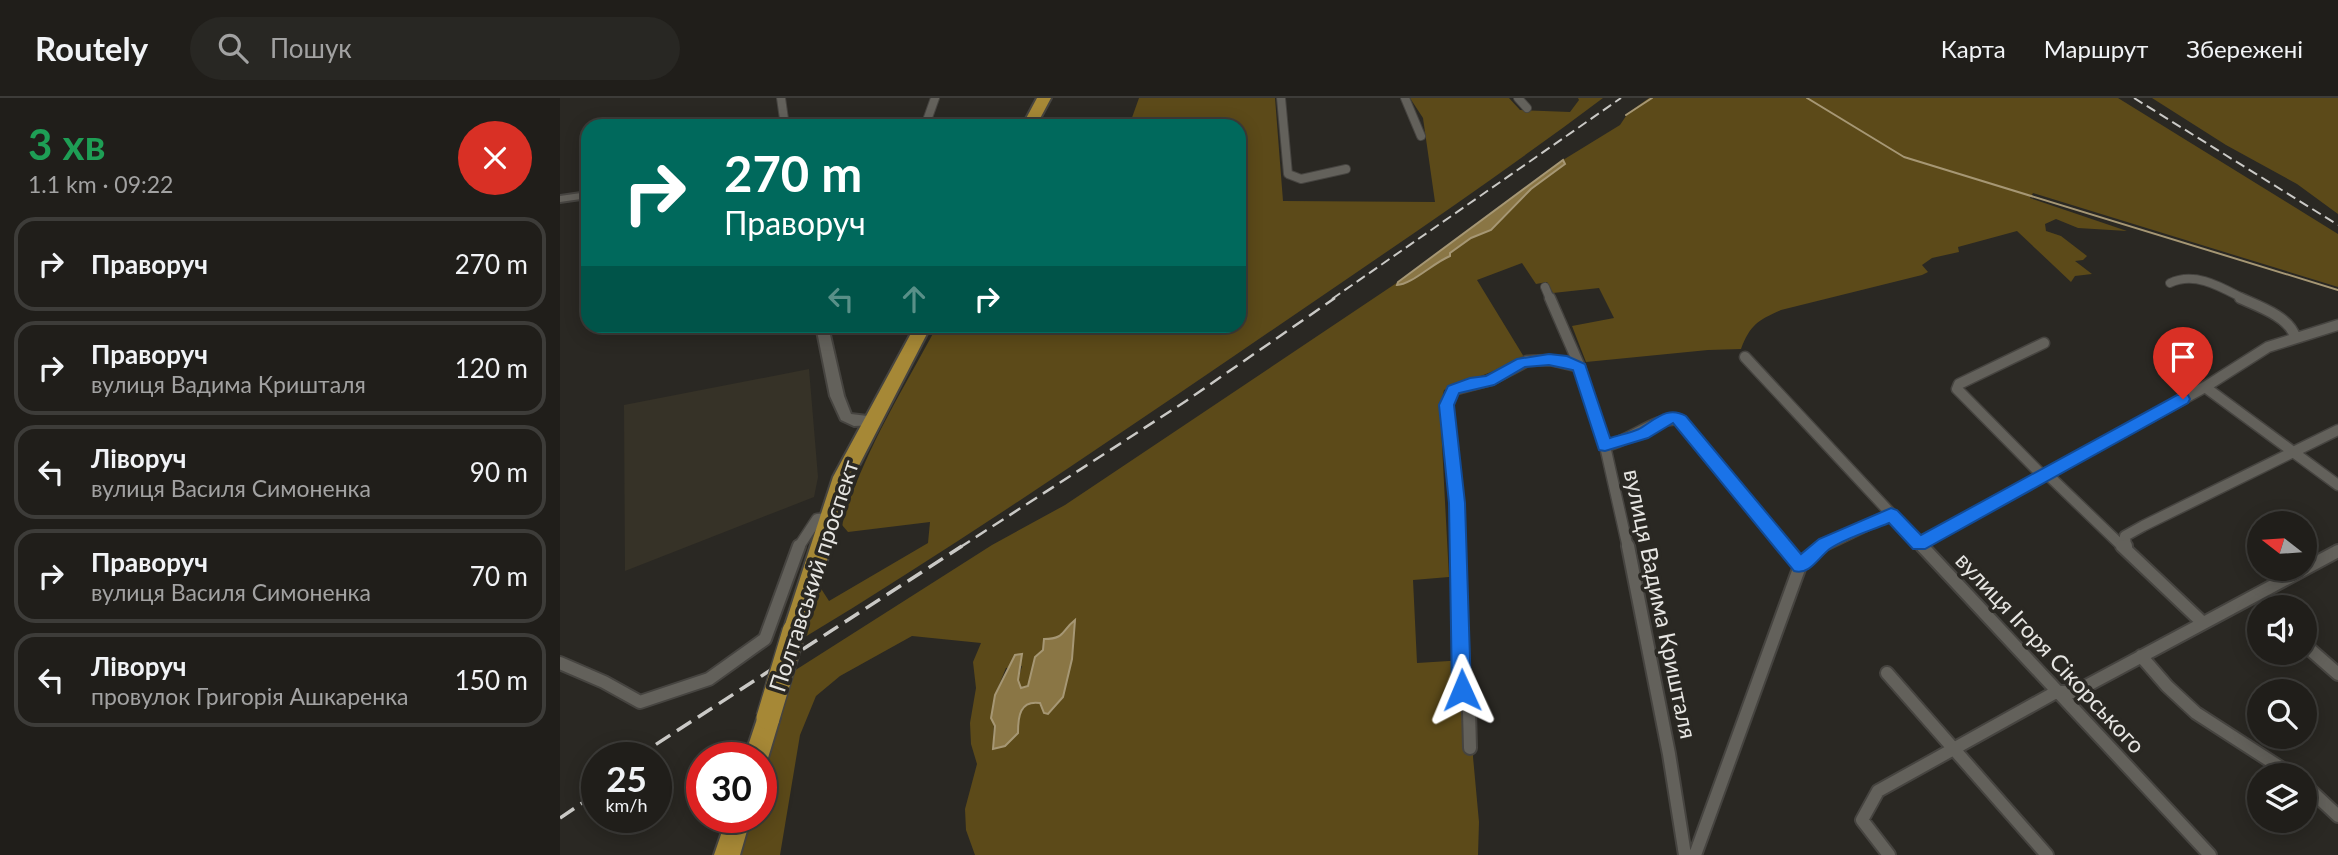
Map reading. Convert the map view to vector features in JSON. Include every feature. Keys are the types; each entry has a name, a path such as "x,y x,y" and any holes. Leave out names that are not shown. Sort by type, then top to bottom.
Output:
{"highway":[{"path":"1034,119 1045,98"},
{"name":"Полтавський проспект","path":"761,742 829,518 851,458 919,333"},
{"path":"727,855 733,833"}],"street":[{"path":"781,98 784,119"},
{"path":"928,119 935,98"},
{"path":"1281,98 1288,174 1301,179 1346,169"},
{"path":"1405,98 1421,136"},
{"path":"1518,98 1527,108"},
{"path":"560,199 581,196"},
{"path":"2170,283 2187,276 2216,286 2290,327 2295,337"},
{"name":"вулиця Вадима Кришталя","path":"1545,287 1580,367 1605,446 1669,754 1685,855"},
{"path":"1919,544 2205,387 2268,347 2338,325"},
{"path":"824,333 837,396 846,417 854,421 871,421"},
{"path":"2044,343 1959,384 1957,389 2203,623"},
{"name":"вулиця Ігоря Сікорського","path":"1745,357 2210,855"},
{"path":"1470,747 1467,699 1462,690 1457,503 1447,405 1453,390 1489,381 1522,362 1549,359 1580,367"},
{"path":"2205,387 2338,485"},
{"path":"1605,446 1643,434 1667,418 1675,417 1681,420 1800,566"},
{"path":"2126,549 2125,536 2291,451 2338,430"},
{"path":"1695,855 1800,566 1825,544 1891,514"},
{"path":"560,663 604,682 640,702 709,679 765,639 798,548 812,524 817,520 829,518"},
{"path":"2269,595 2338,551"},
{"path":"1889,855 1862,820 1878,791 2056,692 2075,692 2203,623 2247,606"},
{"path":"2141,656 2186,705 2218,730 2272,763"},
{"path":"2317,656 2338,674"},
{"path":"1888,673 2047,855"},
{"path":"2317,796 2338,816"}],"shaded area":[{"path":"1139,98 1275,98 1283,201 1435,202 1423,118 1410,98 1509,98 1520,110 1570,112 1578,98 1603,98 1420,229 1127,429 965,537 800,640 828,542 820,587 829,601 928,543 930,522 848,532 842,525 860,473 933,333 1246,333 1246,119 1132,119"},
{"path":"1649,98 2118,98 2338,234 2338,287 2033,193 2030,198 2127,231 2078,228 2056,219 2045,224 2046,231 2061,236 2087,256 2083,260 2075,261 2092,274 2075,276 2071,282 2017,231 1958,247 1959,252 1932,258 1922,265 1928,272 1922,275 1781,310 1756,324 1741,349 1586,362 1572,326 1614,318 1599,288 1553,293 1547,282 1536,284 1522,263 1477,280 1524,357 1444,390 1440,407 1449,577 1413,580 1417,663 1465,660 1466,690 1475,693 1473,757 1479,822 1478,855 975,855 966,830 965,809 977,764 971,744 970,723 976,688 973,662 981,643 912,636 840,676 816,696 800,735 780,855 741,855 747,833 777,833 777,742 773,742 794,671 992,545 1065,505 1398,282 1398,285 1411,279 1450,256 1450,253 1471,238 1491,230 1531,189 1565,164 1563,160 1620,125 1628,113","holes":["1075,621 1074,632 1041,703 1024,707 1018,733 993,748 995,695 1006,668 1022,666 1018,680 1020,689 1028,686 1035,657 1043,650 1043,645 1059,638"]},
{"path":"2152,98 2338,98 2338,214 2297,184 2226,145"},
{"path":"1563,160 1565,164 1531,189 1491,230 1471,238 1450,253 1450,256 1409,281 1397,285 1398,282"},
{"path":"809,369 818,477 814,497 625,571 624,405"},
{"path":"1075,620 1072,659 1063,697 1048,714 1044,713 1040,703 1028,704 1021,710 1018,733 1005,746 993,749 995,726 991,718 995,695 1015,655 1022,654 1018,680 1021,688 1028,686 1035,657 1043,650 1044,639 1059,636"}],"waterway":[{"path":"1626,115 1652,98"},
{"path":"1807,98 1904,157 2338,290"}],"railway":[{"path":"1332,299 1621,98"},
{"path":"2134,98 2338,225"},
{"path":"959,548 1186,401 1335,298"},
{"path":"660,742 962,546"},
{"path":"560,818 581,804"}],"route":[{"path":"1462,690 1457,503 1447,405 1453,390 1489,381 1522,362 1549,359 1580,367 1605,446 1643,434 1667,418 1675,417 1681,420 1800,566 1825,544 1891,514 1919,544 2183,399"}]}
